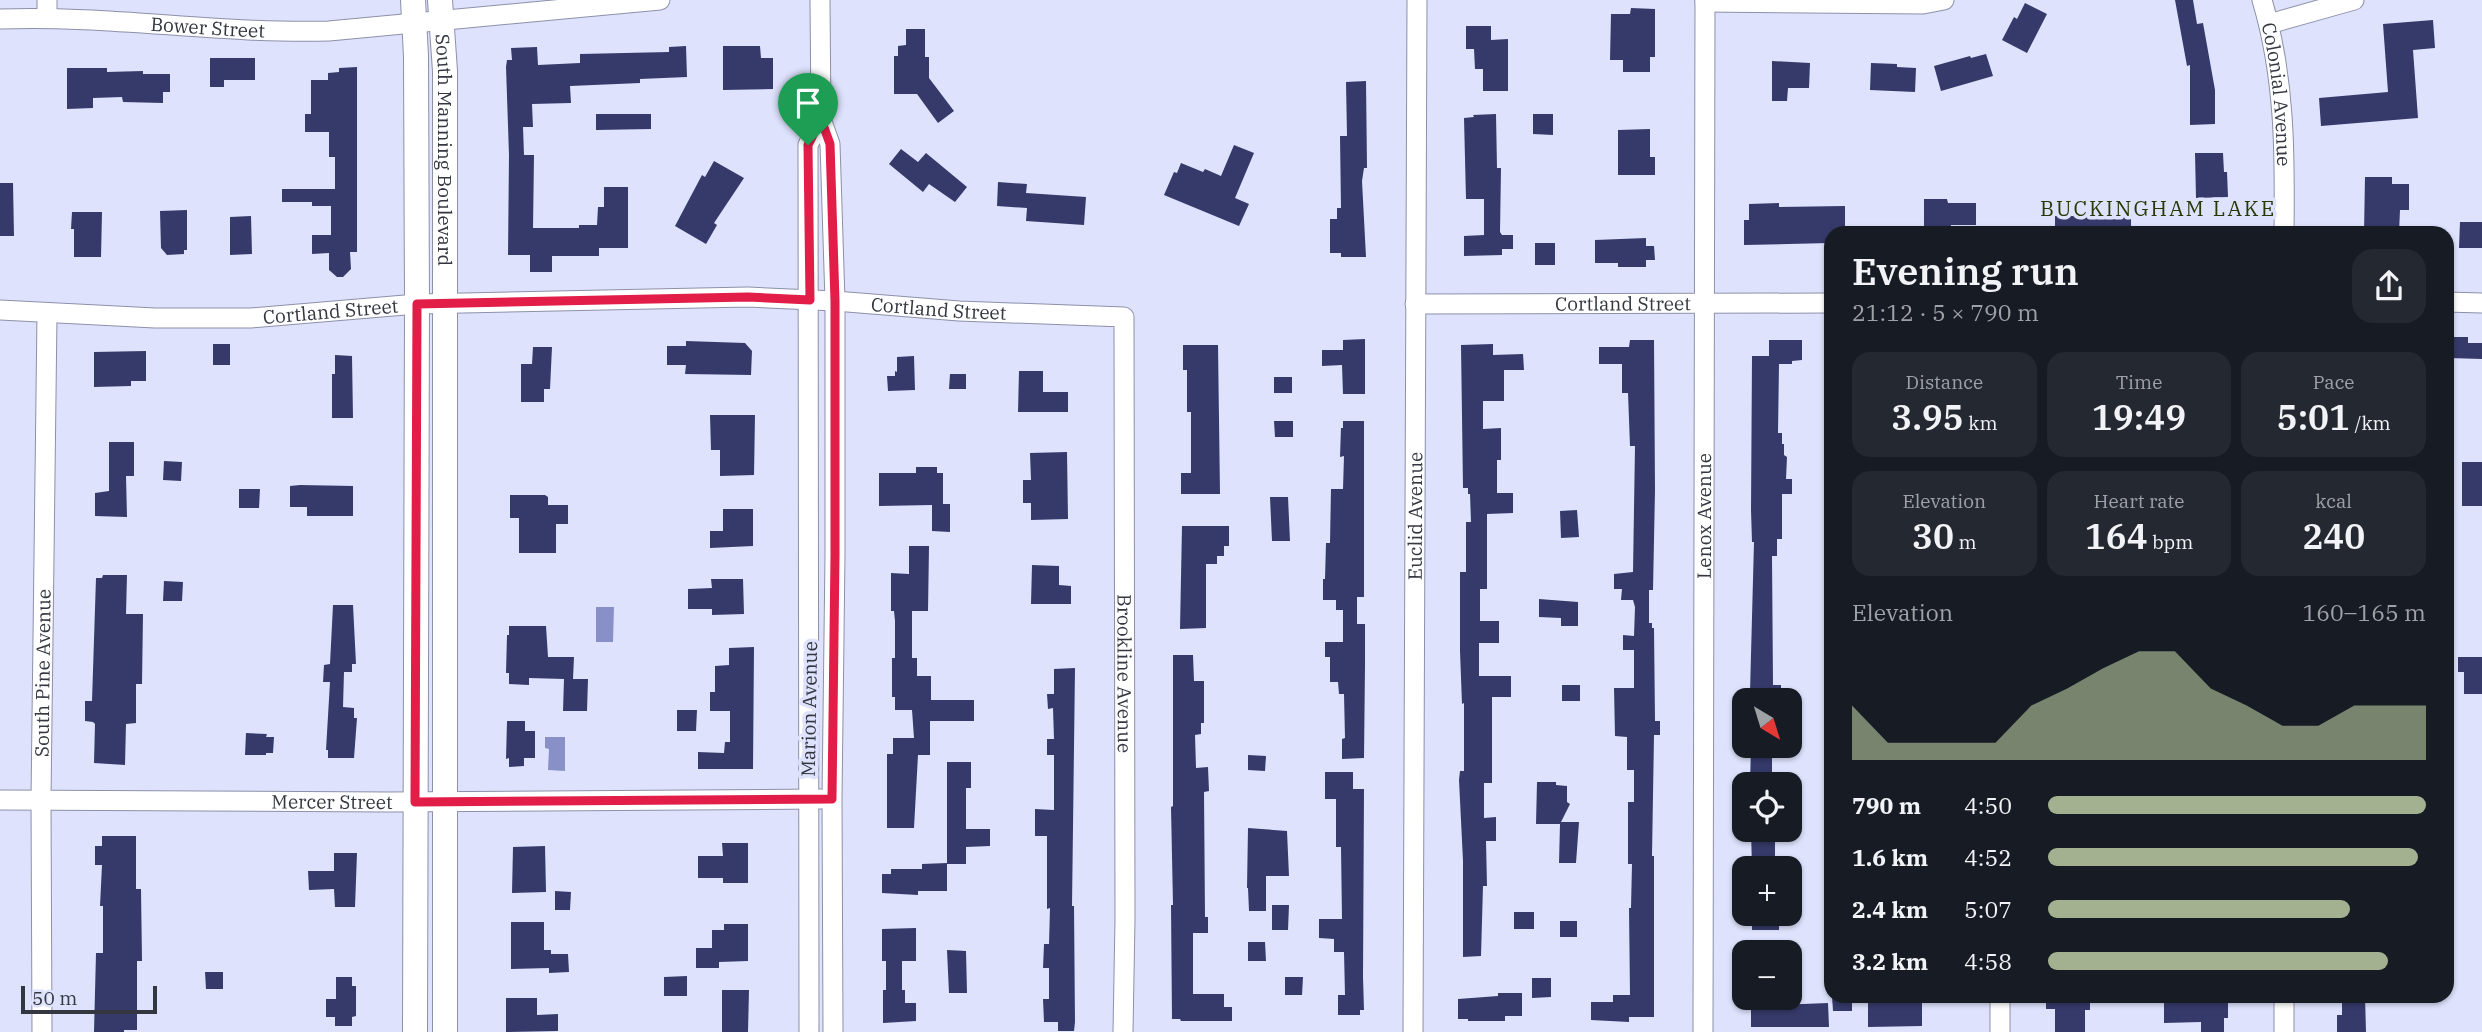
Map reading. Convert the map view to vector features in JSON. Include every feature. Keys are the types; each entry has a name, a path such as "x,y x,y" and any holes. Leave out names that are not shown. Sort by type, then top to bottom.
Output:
{"street":[{"name":"Bower Street","path":"0,19 47,9 284,32 330,31 414,12 660,0"},
{"name":"Marion Avenue","path":"820,0 821,119 830,144 835,301 833,1032"},
{"name":"Euclid Avenue","path":"1413,1032 1417,0"},
{"path":"1705,1 1923,4 1944,0"},
{"name":"Colonial Avenue","path":"2262,0 2276,52 2283,112 2284,226"},
{"path":"2269,24 2354,0"},
{"name":"Lenox Avenue","path":"1703,1032 1705,1"},
{"name":"South Manning Boulevard","path":"441,10 445,71 446,303 445,1032"},
{"name":"South Manning Boulevard","path":"414,12 417,304 415,1032"},
{"name":"Marion Avenue","path":"809,1032 808,145 821,119"},
{"name":"Cortland Street","path":"0,310 166,318 251,318 417,304 748,297 959,311 1124,317"},
{"path":"2454,302 2482,303"},
{"name":"Cortland Street","path":"1415,304 1824,303"},
{"name":"South Pine Avenue","path":"42,1032 41,800 47,314"},
{"name":"Brookline Avenue","path":"1123,1032 1124,317"},
{"path":"415,551 444,551"},
{"path":"810,553 835,555"},
{"name":"Mercer Street","path":"0,800 444,802 832,799"},
{"path":"2000,1003 2000,1032"},
{"path":"2284,1003 2284,1032"}],"water":[{"path":"596,607 614,607 613,642 596,642"},
{"path":"545,737 565,737 565,771 548,770 549,749 545,748"}],"building":[{"path":"2175,0 2193,0 2197,24 2203,23 2215,90 2215,124 2190,125 2190,65 2187,66"},
{"path":"2025,3 2047,14 2027,53 2002,40"},
{"path":"1631,8 1655,9 1655,57 1650,57 1650,72 1623,72 1623,60 1610,60 1611,14 1630,14"},
{"path":"2433,20 2435,48 2413,50 2418,118 2321,126 2319,98 2388,92 2383,24"},
{"path":"1466,26 1491,26 1491,40 1508,39 1508,91 1483,91 1483,69 1475,69 1474,49 1466,49"},
{"path":"906,29 925,29 925,57 929,57 929,78 954,111 938,123 917,94 894,94 894,56 898,56 898,46 906,45"},
{"path":"686,46 687,77 640,79 640,83 570,86 571,103 532,104 533,127 523,127 524,155 534,155 533,228 579,228 579,225 597,225 598,207 604,207 604,187 628,187 628,248 599,248 599,256 552,256 552,272 530,272 530,255 508,255 506,67 507,60 512,60 511,48 537,47 538,65 580,63 580,54 669,52 669,47"},
{"path":"723,46 760,46 761,58 773,58 773,89 723,90"},
{"path":"1986,54 1993,76 1941,91 1934,66"},
{"path":"210,58 255,58 255,80 224,80 224,87 210,87"},
{"path":"1772,61 1810,63 1809,88 1788,88 1787,101 1772,101"},
{"path":"1871,63 1916,68 1915,92 1870,90"},
{"path":"357,67 357,252 350,252 351,269 343,277 337,277 329,270 329,253 312,254 312,235 331,235 331,206 312,206 312,202 282,202 282,189 335,189 335,157 329,157 329,132 305,132 305,114 311,114 311,80 328,80 328,73 339,72 339,68"},
{"path":"67,68 107,68 107,72 143,71 143,74 170,74 170,92 163,92 163,103 123,102 122,97 93,98 93,108 67,109"},
{"path":"1366,81 1367,168 1364,168 1362,181 1366,257 1341,257 1341,253 1330,253 1330,219 1337,219 1337,208 1341,208 1340,136 1347,136 1346,82"},
{"path":"596,114 651,114 651,129 596,130"},
{"path":"1496,114 1497,168 1501,168 1500,232 1502,235 1513,235 1513,249 1502,249 1502,255 1464,256 1464,236 1484,235 1484,199 1466,199 1464,118"},
{"path":"1533,114 1553,114 1553,135 1533,134"},
{"path":"1650,129 1650,157 1655,157 1655,175 1618,175 1618,130"},
{"path":"1234,145 1254,153 1235,198 1249,204 1239,226 1164,195 1181,163 1221,176"},
{"path":"901,149 918,162 926,153 967,187 955,202 929,184 923,192 889,164"},
{"path":"2195,153 2223,153 2228,197 2196,198"},
{"path":"714,161 744,178 714,223 717,225 706,244 675,226 702,175 705,177"},
{"path":"2365,177 2392,177 2392,184 2409,184 2409,210 2400,210 2399,226 2364,226"},
{"path":"998,182 1027,184 1026,193 1086,197 1084,225 1026,221 1027,208 997,206"},
{"path":"0,183 13,183 14,236 0,236"},
{"path":"1924,199 1947,199 1948,203 1976,203 1976,225 1924,226"},
{"path":"1779,203 1779,207 1845,206 1845,226 1824,226 1824,243 1744,245 1744,220 1749,220 1749,204"},
{"path":"187,210 187,250 184,250 184,254 167,255 161,248 160,211"},
{"path":"72,212 102,212 101,257 74,257"},
{"path":"251,216 252,254 230,255 230,217"},
{"path":"2055,216 2131,216 2131,226 2055,226"},
{"path":"2460,222 2482,222 2482,248 2459,248"},
{"path":"1646,238 1646,246 1654,246 1655,260 1646,260 1646,267 1618,267 1618,263 1595,263 1595,240"},
{"path":"1535,243 1555,243 1555,265 1535,265"},
{"path":"2454,337 2468,337 2468,343 2482,343 2482,359 2454,358"},
{"path":"1365,339 1365,394 1343,394 1342,365 1322,366 1322,350 1343,350 1343,340"},
{"path":"1630,340 1654,340 1655,490 1653,590 1649,590 1649,623 1652,623 1654,628 1655,721 1660,721 1660,735 1654,735 1654,1017 1629,1017 1629,1022 1591,1020 1591,1002 1613,1002 1613,995 1630,995 1629,908 1632,864 1628,864 1628,802 1634,802 1634,770 1627,770 1627,737 1615,736 1614,688 1634,688 1634,650 1623,650 1623,635 1634,636 1635,607 1633,600 1621,600 1622,589 1614,589 1614,574 1633,572 1635,446 1630,446 1628,393 1622,393 1622,364 1599,364 1599,347 1629,347"},
{"path":"1769,340 1802,340 1802,360 1792,361 1792,364 1779,364 1778,433 1782,433 1784,455 1787,457 1786,479 1792,479 1792,494 1782,494 1782,539 1777,539 1777,556 1772,556 1773,685 1781,685 1781,688 1750,688 1754,542 1751,510 1752,356 1769,356"},
{"path":"686,341 745,343 752,351 751,375 685,374 686,365 667,365 667,346 686,346"},
{"path":"213,344 230,344 230,365 213,365"},
{"path":"1493,344 1493,355 1523,354 1524,370 1504,370 1504,401 1483,401 1483,429 1501,428 1497,493 1513,493 1513,513 1487,514 1487,589 1480,589 1480,621 1499,621 1499,643 1479,643 1479,676 1511,676 1511,697 1492,697 1492,783 1484,783 1484,818 1496,817 1496,841 1486,841 1487,886 1483,886 1481,956 1463,957 1463,861 1459,780 1460,771 1464,771 1464,703 1462,704 1460,651 1460,572 1466,572 1466,522 1471,522 1470,494 1468,488 1463,488 1461,345"},
{"path":"1183,345 1218,345 1220,494 1181,494 1181,473 1191,473 1191,412 1187,412 1187,370 1183,370"},
{"path":"533,347 552,347 550,389 544,389 544,402 521,402 521,364 532,364"},
{"path":"146,351 146,381 131,381 131,386 94,387 94,352"},
{"path":"335,355 352,356 353,418 332,418"},
{"path":"914,356 915,390 888,391 887,376 895,376 897,357"},
{"path":"1019,371 1043,371 1043,392 1068,392 1068,412 1018,412"},
{"path":"950,374 966,374 966,389 949,389"},
{"path":"1274,377 1292,377 1292,393 1274,393"},
{"path":"710,415 755,415 754,475 720,476 720,450 711,450"},
{"path":"1274,421 1293,421 1293,437 1275,437"},
{"path":"1343,421 1364,421 1364,597 1357,597 1357,624 1365,624 1365,665 1364,758 1342,759 1342,739 1345,738 1344,694 1339,694 1338,682 1330,682 1330,657 1325,657 1325,642 1343,642 1343,610 1336,610 1336,600 1323,600 1323,579 1326,543 1330,543 1331,489 1343,489 1344,456 1340,457"},
{"path":"109,442 134,442 134,476 126,476 127,517 95,516 95,493 109,491"},
{"path":"1067,452 1068,519 1031,520 1031,503 1023,503 1023,480 1031,480 1030,453"},
{"path":"164,461 182,462 181,481 163,480"},
{"path":"2462,462 2482,462 2482,506 2462,506"},
{"path":"916,467 937,467 937,473 943,473 943,504 950,504 950,532 932,531 932,505 879,506 879,473 916,473"},
{"path":"290,486 353,486 353,516 307,516 307,507 290,507"},
{"path":"239,489 260,489 259,508 239,508"},
{"path":"510,495 545,495 548,497 548,505 568,505 568,524 556,524 556,553 519,553 519,518 510,518"},
{"path":"1270,497 1288,497 1290,541 1272,541"},
{"path":"723,509 753,509 753,546 710,548 710,531 723,531"},
{"path":"1577,510 1579,537 1561,538 1560,511"},
{"path":"1182,526 1229,526 1229,546 1224,546 1224,556 1217,556 1217,564 1206,564 1206,628 1180,629"},
{"path":"909,546 929,546 928,611 912,611 912,658 917,658 917,676 931,676 931,700 974,700 974,721 930,721 930,755 918,755 914,828 887,828 887,754 893,754 893,738 914,738 912,710 895,710 895,697 892,697 895,621 894,611 891,611 891,573 909,574"},
{"path":"1032,565 1059,566 1059,585 1071,586 1071,604 1031,604"},
{"path":"103,575 127,575 126,614 143,614 142,684 136,684 136,723 126,724 125,765 94,763 95,724 85,721 85,701 92,701 96,578 102,578"},
{"path":"711,579 743,579 744,614 712,615 712,609 688,609 688,589 712,588"},
{"path":"164,581 183,582 182,601 163,601"},
{"path":"1539,599 1578,602 1578,626 1561,626 1561,618 1539,617"},
{"path":"333,605 353,605 356,664 352,664 352,672 344,672 343,707 354,708 354,718 357,718 354,758 328,758 326,750 330,682 323,682 324,665 330,664"},
{"path":"509,626 546,626 548,657 574,657 573,679 588,679 587,711 563,711 564,679 529,678 529,685 509,684 509,673 506,673"},
{"path":"754,647 753,769 698,769 698,752 724,753 725,742 730,742 730,711 710,711 710,692 715,692 715,666 729,665 729,648"},
{"path":"1173,655 1193,655 1194,681 1204,681 1204,723 1201,723 1201,734 1195,735 1196,768 1208,767 1209,791 1204,792 1205,917 1208,917 1208,933 1193,933 1193,994 1224,994 1224,1007 1232,1007 1232,1021 1172,1019"},
{"path":"2458,657 2482,657 2482,694 2464,694 2464,672 2458,672"},
{"path":"1075,668 1072,906 1075,1022 1074,1031 1058,1031 1058,1022 1044,1022 1043,999 1049,999 1049,968 1043,968 1044,944 1049,944 1047,836 1035,836 1035,809 1054,810 1054,755 1047,755 1047,739 1054,739 1053,708 1048,709 1047,694 1054,694 1054,669"},
{"path":"1562,685 1580,685 1580,701 1562,701"},
{"path":"677,710 697,710 696,731 677,731"},
{"path":"507,721 525,721 525,731 535,731 535,758 524,758 524,766 509,767 509,758 506,759"},
{"path":"246,733 274,737 273,753 245,755"},
{"path":"1248,755 1266,756 1265,771 1248,770"},
{"path":"1751,758 1772,758 1772,772 1750,772"},
{"path":"947,762 971,762 971,788 966,788 966,829 990,829 990,846 966,847 966,864 947,864 947,891 918,891 918,895 882,893 882,874 891,874 891,869 922,869 922,864 947,863"},
{"path":"1325,772 1353,772 1353,789 1364,789 1364,1010 1360,1010 1360,1015 1338,1015 1338,995 1345,995 1344,952 1334,952 1334,939 1319,938 1319,919 1342,919 1341,847 1336,847 1336,799 1325,799"},
{"path":"1537,782 1556,782 1556,785 1567,786 1567,802 1570,804 1561,822 1579,822 1576,863 1559,863 1560,824 1536,824"},
{"path":"1248,828 1287,831 1289,876 1266,876 1266,911 1249,911"},
{"path":"102,836 136,836 136,889 141,889 142,961 137,961 137,1030 124,1032 94,1032 96,953 103,953 103,906 100,906 102,865 95,865 95,846 102,846"},
{"path":"1751,842 1775,842 1775,856 1752,856"},
{"path":"722,843 748,843 748,883 723,883 723,878 698,878 698,856 723,856"},
{"path":"545,846 546,892 512,893 513,847"},
{"path":"334,853 357,853 355,907 335,907 334,889 309,890 308,871 334,871"},
{"path":"555,891 571,892 570,910 555,910"},
{"path":"1272,905 1289,905 1288,930 1272,930"},
{"path":"1514,912 1534,912 1534,929 1514,929"},
{"path":"1560,921 1577,921 1577,937 1560,937"},
{"path":"511,922 544,922 544,950 551,950 551,954 568,954 569,972 549,973 549,968 511,969"},
{"path":"724,924 748,924 748,961 719,962 719,968 696,968 696,948 712,948 712,930 724,930"},
{"path":"1752,926 1779,926 1779,930 1752,930"},
{"path":"916,928 916,961 902,961 902,990 905,990 905,1003 916,1003 916,1021 883,1023 886,961 882,961 882,929"},
{"path":"1248,942 1265,942 1266,961 1248,961"},
{"path":"947,950 966,951 967,993 949,993"},
{"path":"205,972 223,972 223,989 206,989"},
{"path":"687,976 687,996 664,996 664,977"},
{"path":"336,977 352,977 352,986 356,986 356,1016 352,1017 352,1026 335,1026 335,1017 326,1017 326,999 336,999"},
{"path":"1285,977 1303,977 1302,995 1285,995"},
{"path":"1532,978 1551,978 1551,997 1532,998"},
{"path":"722,990 749,990 748,1032 722,1032"},
{"path":"1498,993 1522,993 1522,1016 1505,1016 1505,1021 1458,1019 1458,999 1498,996"},
{"path":"506,998 537,998 537,1015 558,1014 558,1031 506,1032"},
{"path":"1828,1003 1829,1027 1751,1027 1751,1010 1802,1010 1802,1004"},
{"path":"1832,1003 1852,1003 1852,1011 1833,1011"},
{"path":"1868,1003 1922,1003 1922,1026 1868,1027"},
{"path":"2046,1003 2090,1003 2090,1010 2085,1010 2085,1032 2055,1032 2055,1009 2046,1009"},
{"path":"2164,1003 2228,1003 2224,1032 2201,1032 2201,1022 2164,1023"},
{"path":"2342,1003 2365,1003 2366,1032 2337,1032 2337,1015 2342,1015"}],"district":[{"name":"BUCKINGHAM LAKE","path":"2158,208"}],"route":[{"path":"821,119 830,144 835,301 832,799 415,802 417,304 748,297 810,300 808,145 821,119"}]}
